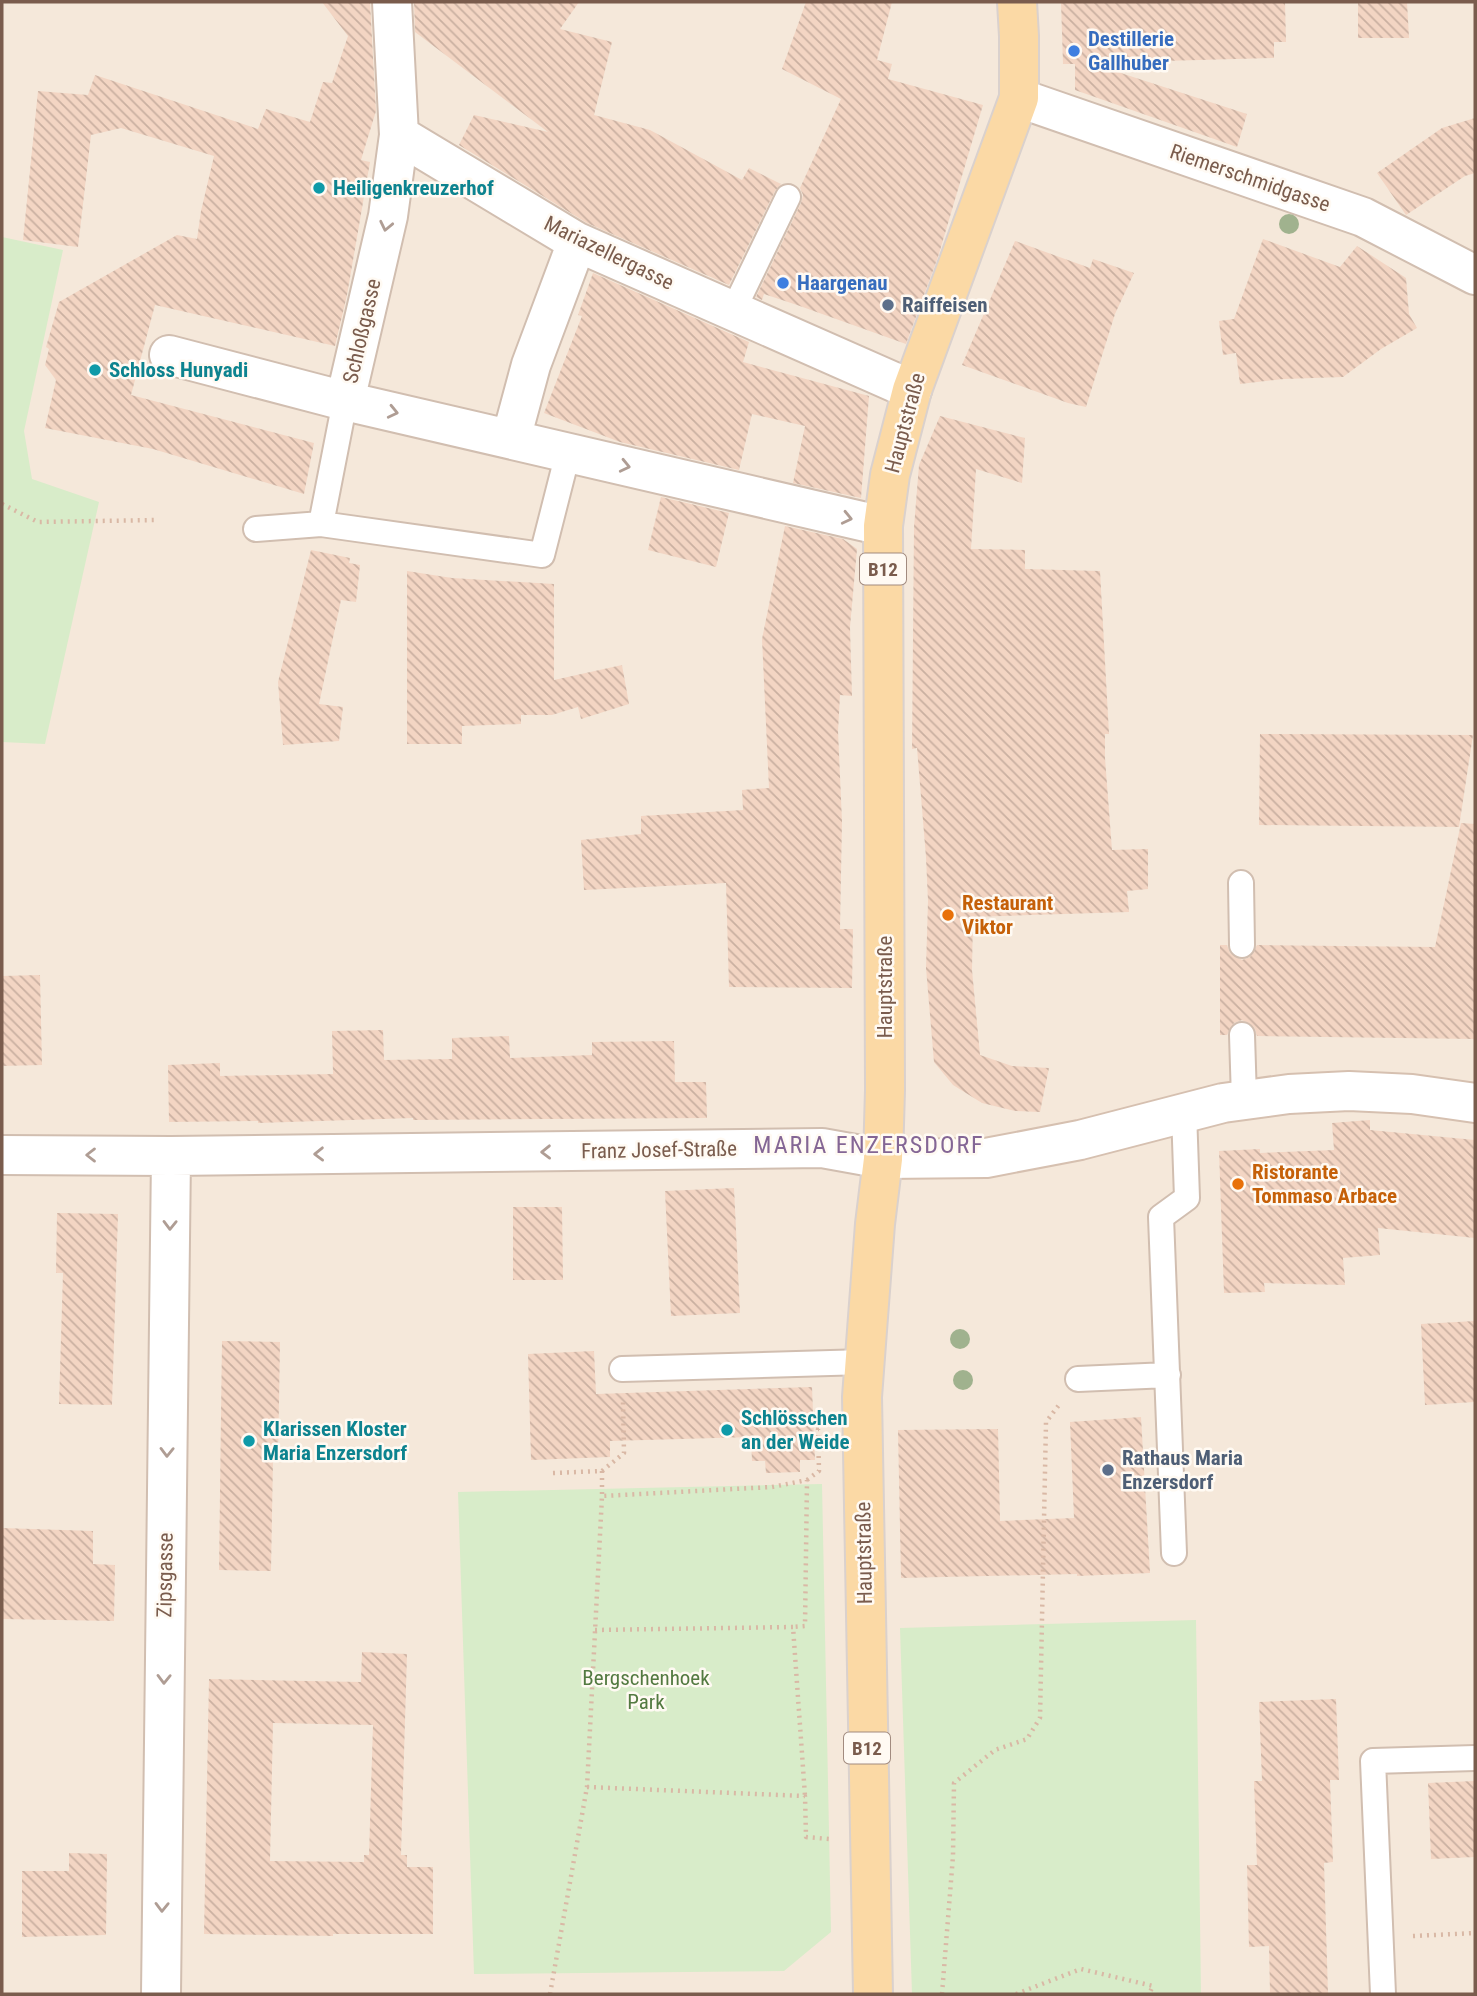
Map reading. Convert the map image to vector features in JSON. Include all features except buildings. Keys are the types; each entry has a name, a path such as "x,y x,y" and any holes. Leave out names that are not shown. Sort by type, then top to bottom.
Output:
{"main road":[{"name":"Hauptstraße","path":"873,1994 862,1397 875,1224 883,1159 885,1090 883,526 890,475 912,390 1018,98 1017,2"}],"street":[{"path":"392,2 399,135"},
{"name":"Riemerschmidgasse","path":"1018,98 1363,218 1475,275"},
{"name":"Mariazellergasse","path":"399,135 577,242 912,390"},
{"name":"Schloßgasse","path":"399,135 388,216 345,401 883,526"},
{"path":"511,439 531,365 577,242"},
{"path":"169,355 345,401"},
{"name":"Franz Josef-Straße","path":"2,1154 172,1156 822,1148 883,1159 986,1158 1080,1140 1244,1099 1349,1091 1412,1094 1475,1103"},
{"name":"Zipsgasse","path":"161,1994 172,1156"}],"lane":[{"path":"733,311 789,197"},
{"path":"321,524 345,401"},
{"path":"256,529 321,524 542,555 568,453"},
{"path":"1241,883 1242,945"},
{"path":"1242,1035 1244,1099"},
{"path":"1174,1553 1161,1217 1187,1198 1184,1112"},
{"path":"622,1369 865,1362"},
{"path":"1078,1380 1168,1376"},
{"path":"1383,1994 1373,1761 1475,1758"}],"path":[{"path":"2,503 38,522 156,520"},
{"path":"552,1473 602,1471 624,1453 622,1369"},
{"path":"942,1994 953,1856 954,1783 995,1750 1027,1739 1040,1718 1046,1422 1078,1380"},
{"path":"602,1496 772,1487 807,1480 818,1471 818,1438"},
{"path":"550,1994 587,1787 602,1471"},
{"path":"595,1630 805,1626 807,1480"},
{"path":"793,1626 806,1837 825,1838"},
{"path":"587,1787 805,1796"},
{"path":"1381,1937 1475,1933"},
{"path":"1016,1994 1081,1969 1153,1986 1149,1994"}],"shaded area":[{"path":"2,2 1475,2 1475,1994 2,1994"}],"green space":[{"path":"2,237 63,250 24,431 32,479 99,502 45,744 2,742"},
{"name":"Bergschenhoek Park","path":"822,1484 831,1932 784,1971 474,1974 458,1492"},
{"path":"1196,1620 1201,1994 912,1994 900,1628"}],"place":[{"name":"Destillerie Gallhuber","path":"1074,51"},
{"name":"Heiligenkreuzerhof","path":"319,188"},
{"name":"Haargenau","path":"783,283"},
{"name":"Raiffeisen","path":"888,305"},
{"name":"Schloss Hunyadi","path":"95,370"},
{"name":"Restaurant Viktor","path":"948,915"},
{"name":"Ristorante Tommaso Arbace","path":"1238,1184"},
{"name":"Schlösschen an der Weide","path":"727,1430"},
{"name":"Klarissen Kloster Maria Enzersdorf","path":"249,1441"},
{"name":"Rathaus Maria Enzersdorf","path":"1108,1470"}],"district":[{"name":"MARIA ENZERSDORF","path":"869,1145"}]}
